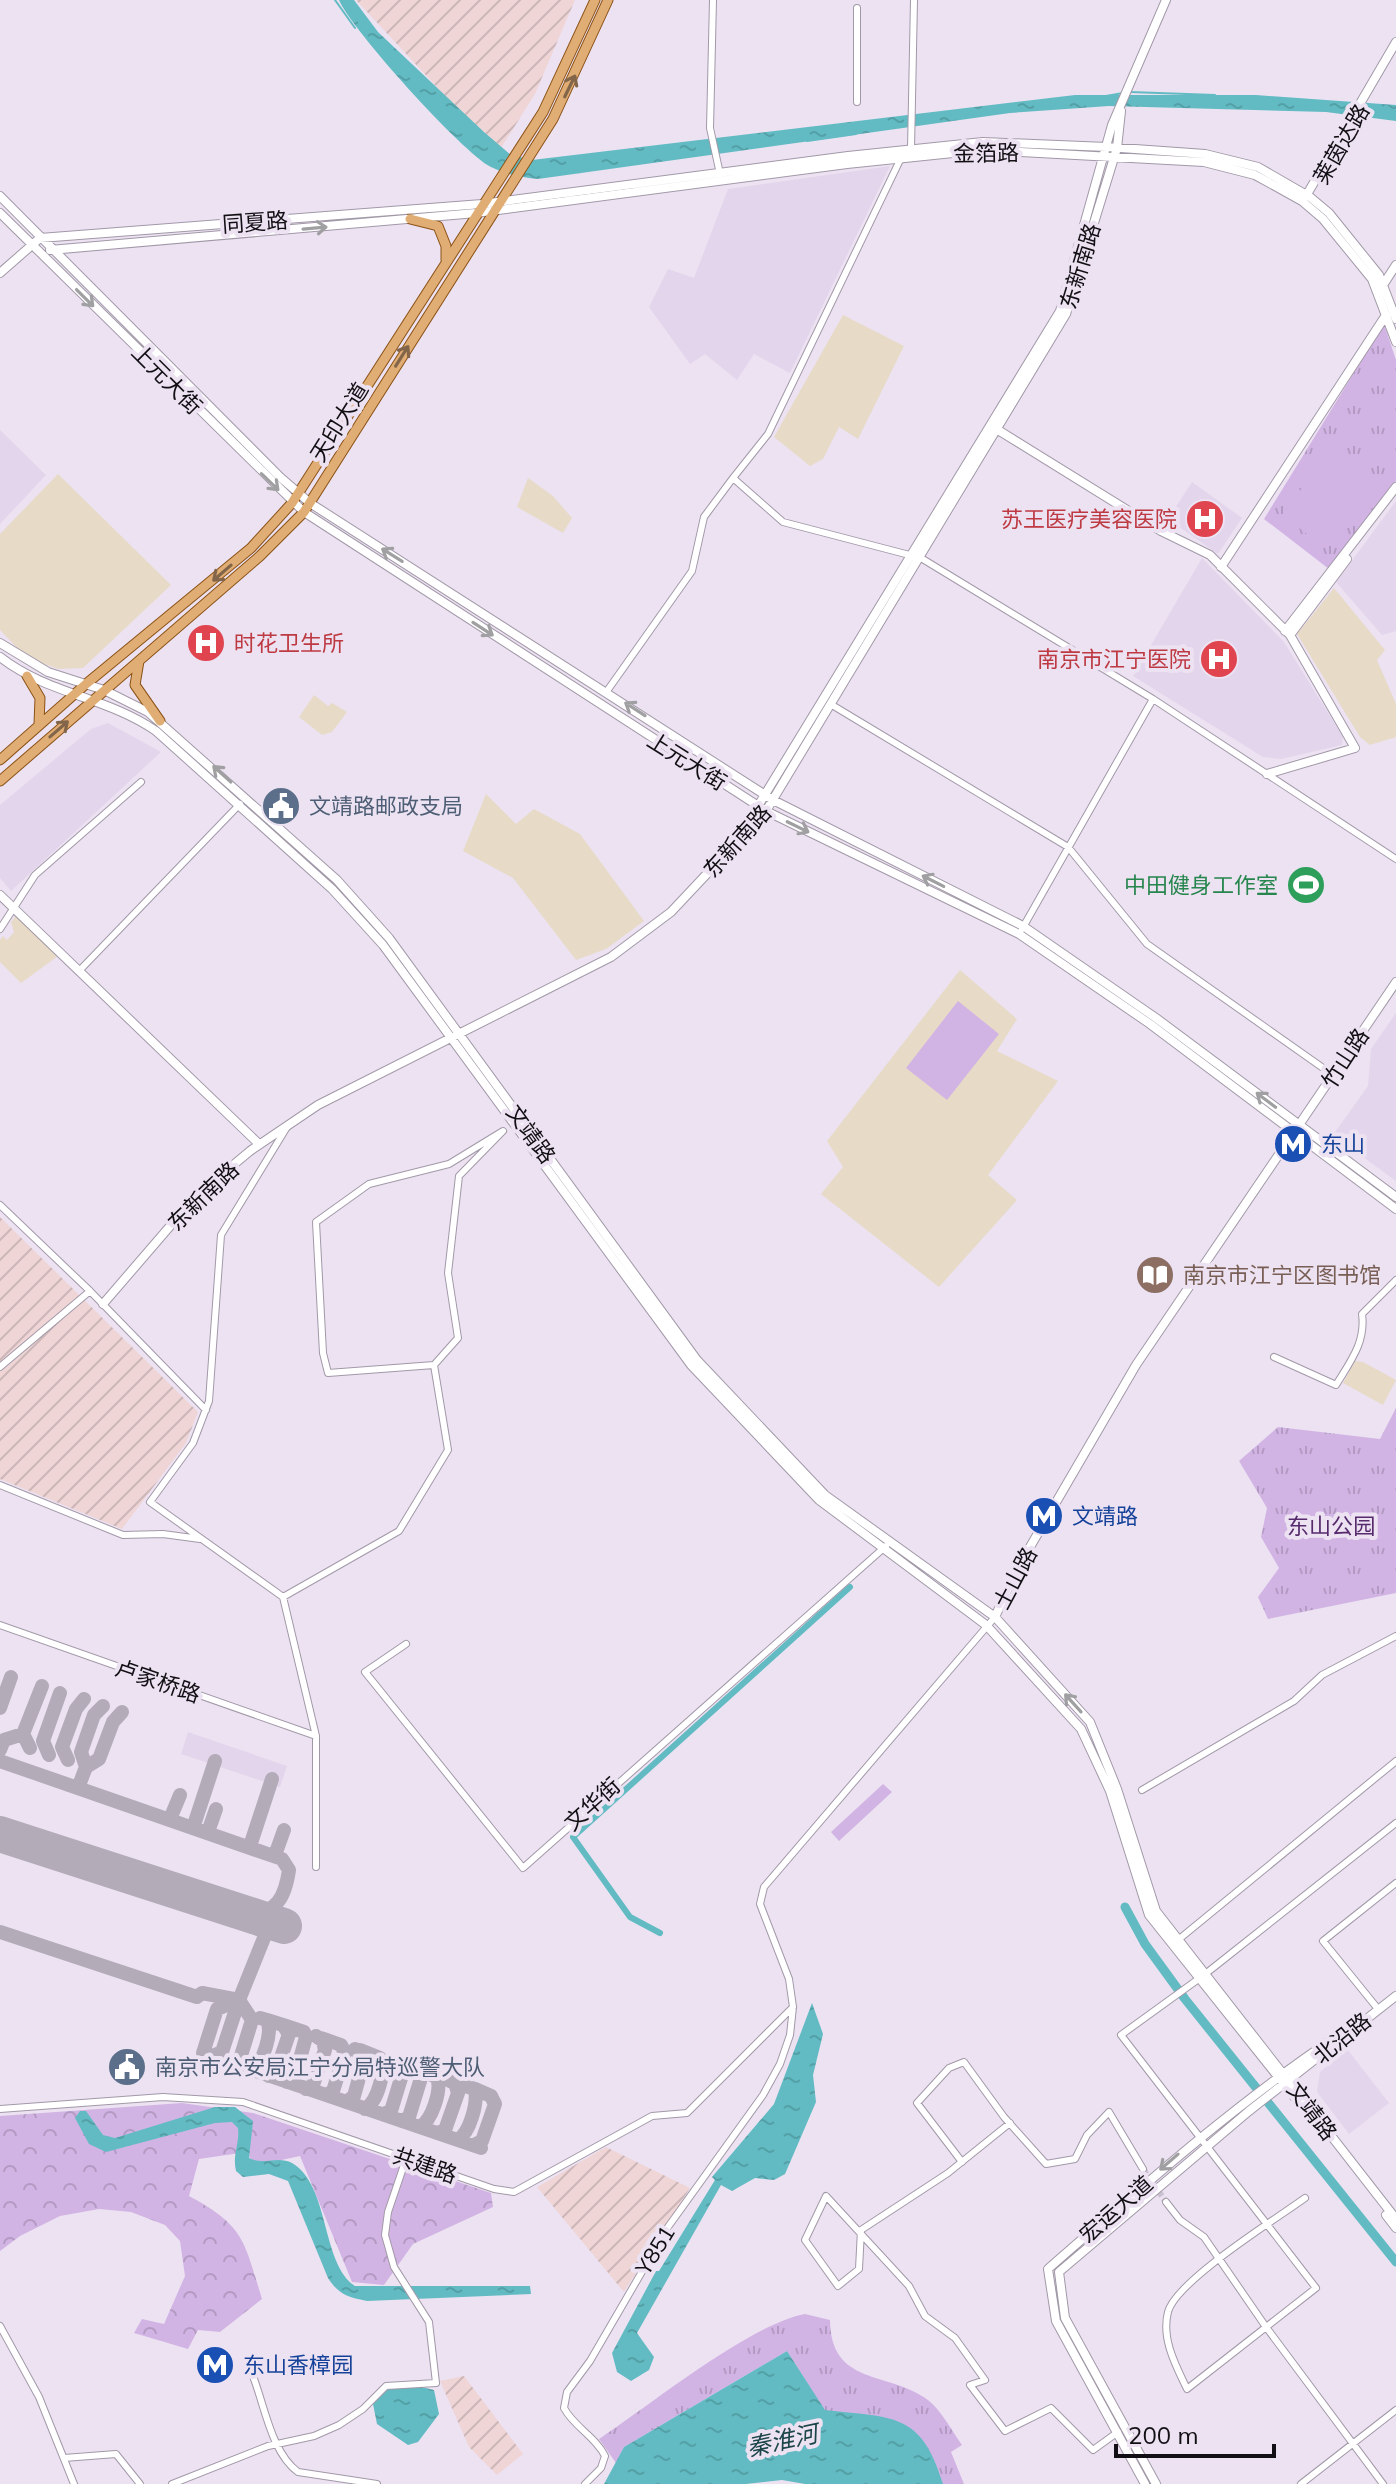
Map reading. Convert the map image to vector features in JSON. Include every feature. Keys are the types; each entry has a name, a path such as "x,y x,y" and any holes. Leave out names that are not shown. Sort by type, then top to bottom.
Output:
{"main road":[{"name":"天印大道","path":"0,760 86,684 251,548 295,498 520,149 563,74 595,0"},
{"name":"天印大道","path":"0,781 260,556 307,507 492,212 532,154 572,82 608,0"},
{"path":"1111,152 1121,111 1166,0"},
{"path":"1371,87 1396,42"},
{"name":"莱茵达路","path":"1307,198 1396,49"},
{"name":"金箔路","path":"479,209 499,202 983,142 1111,152"},
{"name":"金箔路","path":"492,212 982,150 1219,157 1258,167 1329,213 1379,275 1396,319"},
{"name":"东新南路","path":"103,1304 196,1196 259,1144 318,1105 611,957 671,912 762,809 998,430 1066,314 1111,152"},
{"name":"东新南路","path":"769,798 832,705 1060,311 1111,152"},
{"name":"上元大街","path":"0,196 295,498"},
{"name":"金箔路","path":"1307,198 1372,279 1396,342"},
{"name":"同夏路","path":"40,253 52,249 410,219 479,209"},
{"name":"同夏路","path":"0,273 30,243 40,238 479,209 492,212"},
{"name":"上元大街","path":"0,213 307,507 762,809 1021,930 1396,1209"},
{"path":"410,219 438,226 446,246 446,261"},
{"path":"1383,285 1396,265"},
{"path":"1221,567 1386,315"},
{"path":"998,430 1161,531 1210,555 1288,633 1355,748 1267,774"},
{"path":"1288,633 1396,487"},
{"path":"1288,633 1396,494"},
{"name":"上元大街","path":"307,507 607,691 769,798 1021,930 1156,1018 1396,1197"},
{"name":"文靖路","path":"0,643 48,672 104,690 160,721 247,797 366,911 454,1037"},
{"name":"文靖路","path":"0,657 27,676 138,719 156,731 360,918 454,1037 697,1360 825,1495 986,1625 1081,1729 1110,1791 1149,1915 1396,2219"},
{"path":"140,658 135,685 160,721"},
{"path":"27,676 40,698 38,726"},
{"path":"0,895 259,1144"},
{"name":"竹山路","path":"1294,1135 1396,982"},
{"name":"土山路","path":"995,1617 1016,1571 1136,1365 1294,1135"},
{"name":"文靖路","path":"886,1546 995,1617 1090,1722 1117,1789 1156,1911 1178,1940 1199,1978"},
{"name":"北沿路","path":"1287,2083 1396,1996"},
{"name":"宏运大道","path":"1145,2484 1056,2321 1048,2269 1264,2085 1378,2009"},
{"name":"文靖路","path":"1287,2083 1396,2228"},
{"name":"宏运大道","path":"1156,2484 1065,2318 1059,2272 1287,2083"}],"street":[{"path":"713,0 710,128 720,174"},
{"path":"911,149 914,0"},
{"path":"857,8 857,102"},
{"path":"607,691 692,571 704,517 768,434 901,158"},
{"path":"733,478 783,522 917,557 1153,699 1396,859"},
{"path":"1021,930 1153,699"},
{"path":"832,705 1068,847 1147,944 1333,1075"},
{"path":"0,929 35,875 141,782"},
{"path":"79,971 247,797"},
{"path":"289,1124 221,1235 206,1410 193,1443 150,1502 283,1597 316,1736 316,1867"},
{"path":"503,1131 459,1176 448,1273 458,1338 434,1365 328,1373 323,1353 316,1222 369,1184 449,1164 503,1131"},
{"path":"0,1205 90,1291 206,1410"},
{"path":"1274,1357 1336,1385 1359,1347 1364,1328 1362,1314 1396,1280"},
{"path":"0,1367 90,1291"},
{"path":"283,1597 399,1531 448,1450 434,1365"},
{"path":"0,1485 123,1535 163,1534 204,1540"},
{"name":"文华街","path":"406,1644 365,1672 523,1868 575,1818 886,1546"},
{"name":"土山路","path":"793,2007 789,1979 760,1904 764,1887 995,1617"},
{"name":"卢家桥路","path":"0,1625 316,1736"},
{"path":"1142,1790 1294,1701 1322,1675 1396,1636"},
{"path":"1178,1940 1396,1761"},
{"path":"1305,2198 1268,2225 1192,2279 1168,2311 1168,2349 1187,2389 1316,2288 1268,2225 1209,2147 1121,2035 1199,1978 1396,1823"},
{"path":"1378,2009 1323,1941 1396,1883"},
{"name":"共建路","path":"0,2109 163,2097 243,2102 494,2189 514,2192 652,2116 687,2113 793,2007"},
{"name":"Y851","path":"585,2484 601,2468 605,2456 599,2445 571,2420 564,2408 567,2392 590,2361 668,2227 763,2095 790,2035 793,2007"},
{"path":"962,2162 917,2103 949,2068 964,2062 1046,2164 1075,2159 1087,2135 1109,2112 1143,2169"},
{"path":"861,2230 962,2162 1010,2123"},
{"path":"172,2484 278,2444 314,2436 339,2425 363,2409 386,2386 436,2383 429,2322 394,2267 385,2235 388,2212 406,2159"},
{"path":"861,2230 859,2269 838,2286 805,2240 826,2196 861,2230 909,2286 925,2316 955,2338 985,2380 970,2385 1005,2431 1051,2408 1093,2450 1118,2432"},
{"path":"1166,2202 1180,2220 1204,2237 1266,2327 1383,2484"},
{"path":"0,2326 39,2397 74,2484"},
{"path":"254,2379 289,2465 298,2472 377,2484"},
{"path":"1301,2484 1396,2410"},
{"path":"64,2458 116,2454 140,2484"}],"shaded area":[{"path":"356,0 575,0 535,94 501,148 448,99"},
{"path":"890,166 790,373 754,354 737,380 705,354 690,364 649,307 668,269 694,278 728,189"},
{"path":"843,315 904,346 858,439 839,427 823,459 810,466 774,437"},
{"path":"0,430 46,475 0,524"},
{"path":"58,474 171,585 83,668 59,669 41,663 22,653 0,630 0,534"},
{"path":"528,478 553,496 572,518 563,533 517,507"},
{"name":"苏王医疗美容医院","path":"1192,482 1242,518 1218,554 1168,519"},
{"path":"1396,501 1396,631 1382,635 1336,582"},
{"name":"南京市江宁医院","path":"1202,558 1284,642 1343,737 1342,745 1281,759 1263,757 1133,676"},
{"path":"1334,588 1385,650 1377,660 1396,704 1396,737 1370,745 1360,737 1297,634"},
{"path":"314,695 328,706 332,703 347,712 332,732 322,735 299,717"},
{"path":"108,723 161,752 11,891 0,878 0,805 91,729"},
{"path":"486,794 516,824 534,809 580,834 644,921 606,949 576,960 513,878 463,851"},
{"path":"16,916 58,956 21,983 0,962 0,940 3,936 7,940 14,932 11,922"},
{"path":"960,970 1017,1019 997,1051 1058,1081 988,1175 1017,1200 939,1287 821,1194 843,1167 827,1141"},
{"path":"1396,1013 1396,1181 1333,1135 1368,1086 1371,1049"},
{"path":"0,1217 198,1412 186,1443 122,1529 0,1479"},
{"path":"1355,1361 1363,1362 1396,1380 1383,1405 1343,1383"},
{"path":"188,1732 287,1766 280,1787 181,1754"},
{"path":"1347,2049 1389,2103 1349,2134 1317,2092 1320,2072"},
{"path":"606,2147 690,2188 624,2292 537,2187"},
{"path":"464,2376 523,2454 497,2475 469,2447 440,2381"}],"green space":[{"path":"1384,324 1396,360 1396,481 1329,569 1264,519"},
{"path":"1326,456 1368,488 1324,547 1282,515"},
{"path":"958,1001 999,1034 947,1100 906,1068"},
{"name":"东山公园","path":"1396,1408 1396,1593 1268,1619 1258,1597 1279,1568 1261,1537 1267,1508 1239,1461 1278,1427 1380,1439"},
{"path":"883,1784 892,1792 839,1841 831,1832"},
{"name":"东山香樟园","path":"182,2103 253,2113 491,2193 493,2207 413,2244 384,2285 352,2282 300,2156 254,2166 247,2152 199,2159 189,2196 222,2217 240,2237 262,2299 220,2332 198,2330 188,2349 134,2333 142,2319 164,2324 185,2276 180,2241 165,2225 131,2212 99,2209 60,2216 20,2236 0,2251 0,2116"},
{"path":"805,2314 830,2320 833,2341 840,2357 851,2367 912,2391 933,2404 962,2445 951,2452 964,2484 859,2484 825,2411 787,2351 624,2447 616,2463 599,2439 729,2349 782,2321"}],"water":[{"path":"339,0 354,0 378,32 484,132 511,155 532,160 1075,95 1256,95 1396,105 1396,121 1326,112 1109,106 1010,113 538,179 508,174 477,157 385,62"},
{"path":"812,2003 823,2034 813,2075 816,2102 785,2174 774,2180 755,2178 732,2191 721,2185 637,2333 654,2357 649,2370 631,2381 617,2372 612,2353 656,2271 659,2271 715,2180 712,2177 774,2104"},
{"path":"215,2107 235,2107 253,2121 249,2158 287,2161 304,2174 320,2206 336,2261 355,2286 530,2286 531,2294 367,2301 349,2296 340,2292 328,2278 288,2181 269,2174 243,2177 236,2171 238,2128 232,2122 215,2123 106,2152 89,2144 75,2118 80,2111 86,2111 103,2135 115,2138"},
{"name":"秦淮河","path":"787,2351 825,2410 886,2418 914,2431 925,2443 943,2484 805,2484 782,2480 746,2484 604,2484 624,2447"},
{"path":"413,2385 434,2390 439,2414 418,2442 408,2445 377,2424 373,2404 388,2389"}],"waterway":[{"path":"335,0 355,28"},
{"path":"1130,92 1215,95"},
{"path":"1106,96 1123,93"},
{"path":"807,141 856,134"},
{"path":"660,1933 630,1917 573,1837 850,1587"},
{"path":"1125,1907 1145,1944 1185,1999 1396,2262"}],"taxiway":[{"path":"0,1708 11,1677"},
{"path":"30,1748 23,1734 42,1686"},
{"path":"49,1755 43,1741 60,1693"},
{"path":"68,1760 62,1747 76,1709 84,1699"},
{"path":"86,1767 81,1752 94,1715 103,1706"},
{"path":"78,1788 86,1767 99,1759 113,1722 122,1712"},
{"path":"0,1750 4,1740 23,1734"},
{"path":"0,1761 282,1859 289,1870 282,1896 266,1911 248,1915"},
{"path":"193,1828 215,1761"},
{"path":"250,1846 272,1779"},
{"path":"170,1819 180,1795"},
{"path":"208,1832 216,1809"},
{"path":"275,1855 284,1830"},
{"path":"0,1932 197,1997 202,1993 239,2000"},
{"path":"266,1933 239,2000 217,2009 203,2053 481,2148"},
{"path":"210,2057 222,2052 239,2000"},
{"path":"233,2064 240,2059 252,2020 239,2000"},
{"path":"252,2071 260,2061 268,2039 267,2020 260,2018"},
{"path":"267,2020 283,2025 289,2034 276,2072 269,2076"},
{"path":"283,2025 304,2032 306,2037 295,2077 287,2082"},
{"path":"306,2089 313,2085 325,2050 323,2041 316,2036"},
{"path":"321,2038 341,2045 345,2053 333,2091 326,2095"},
{"path":"346,2102 354,2096 364,2060 355,2049"},
{"path":"360,2050 380,2058 382,2064 377,2093 365,2109"},
{"path":"383,2114 391,2111 402,2075 393,2062"},
{"path":"397,2063 418,2070 421,2078 409,2117 402,2121"},
{"path":"418,2070 437,2077 438,2083 432,2112 420,2127"},
{"path":"438,2133 445,2130 458,2093 455,2083 450,2081"},
{"path":"455,2083 475,2089 476,2095 469,2124 458,2140"},
{"path":"474,2145 482,2141 495,2104 491,2096 475,2089"}],"runway":[{"path":"0,1834 284,1926"}],"tunnel":[{"path":"1143,2169 1166,2202"}],"place":[{"name":"苏王医疗美容医院","path":"1205,519"},
{"name":"时花卫生所","path":"206,643"},
{"name":"南京市江宁医院","path":"1219,659"},
{"name":"文靖路邮政支局","path":"281,806"},
{"name":"中田健身工作室","path":"1306,885"},
{"name":"东山","path":"1293,1144"},
{"name":"南京市江宁区图书馆","path":"1155,1275"},
{"name":"文靖路","path":"1044,1516"},
{"name":"南京市公安局江宁分局特巡警大队","path":"127,2067"},
{"name":"东山香樟园","path":"215,2365"}]}
